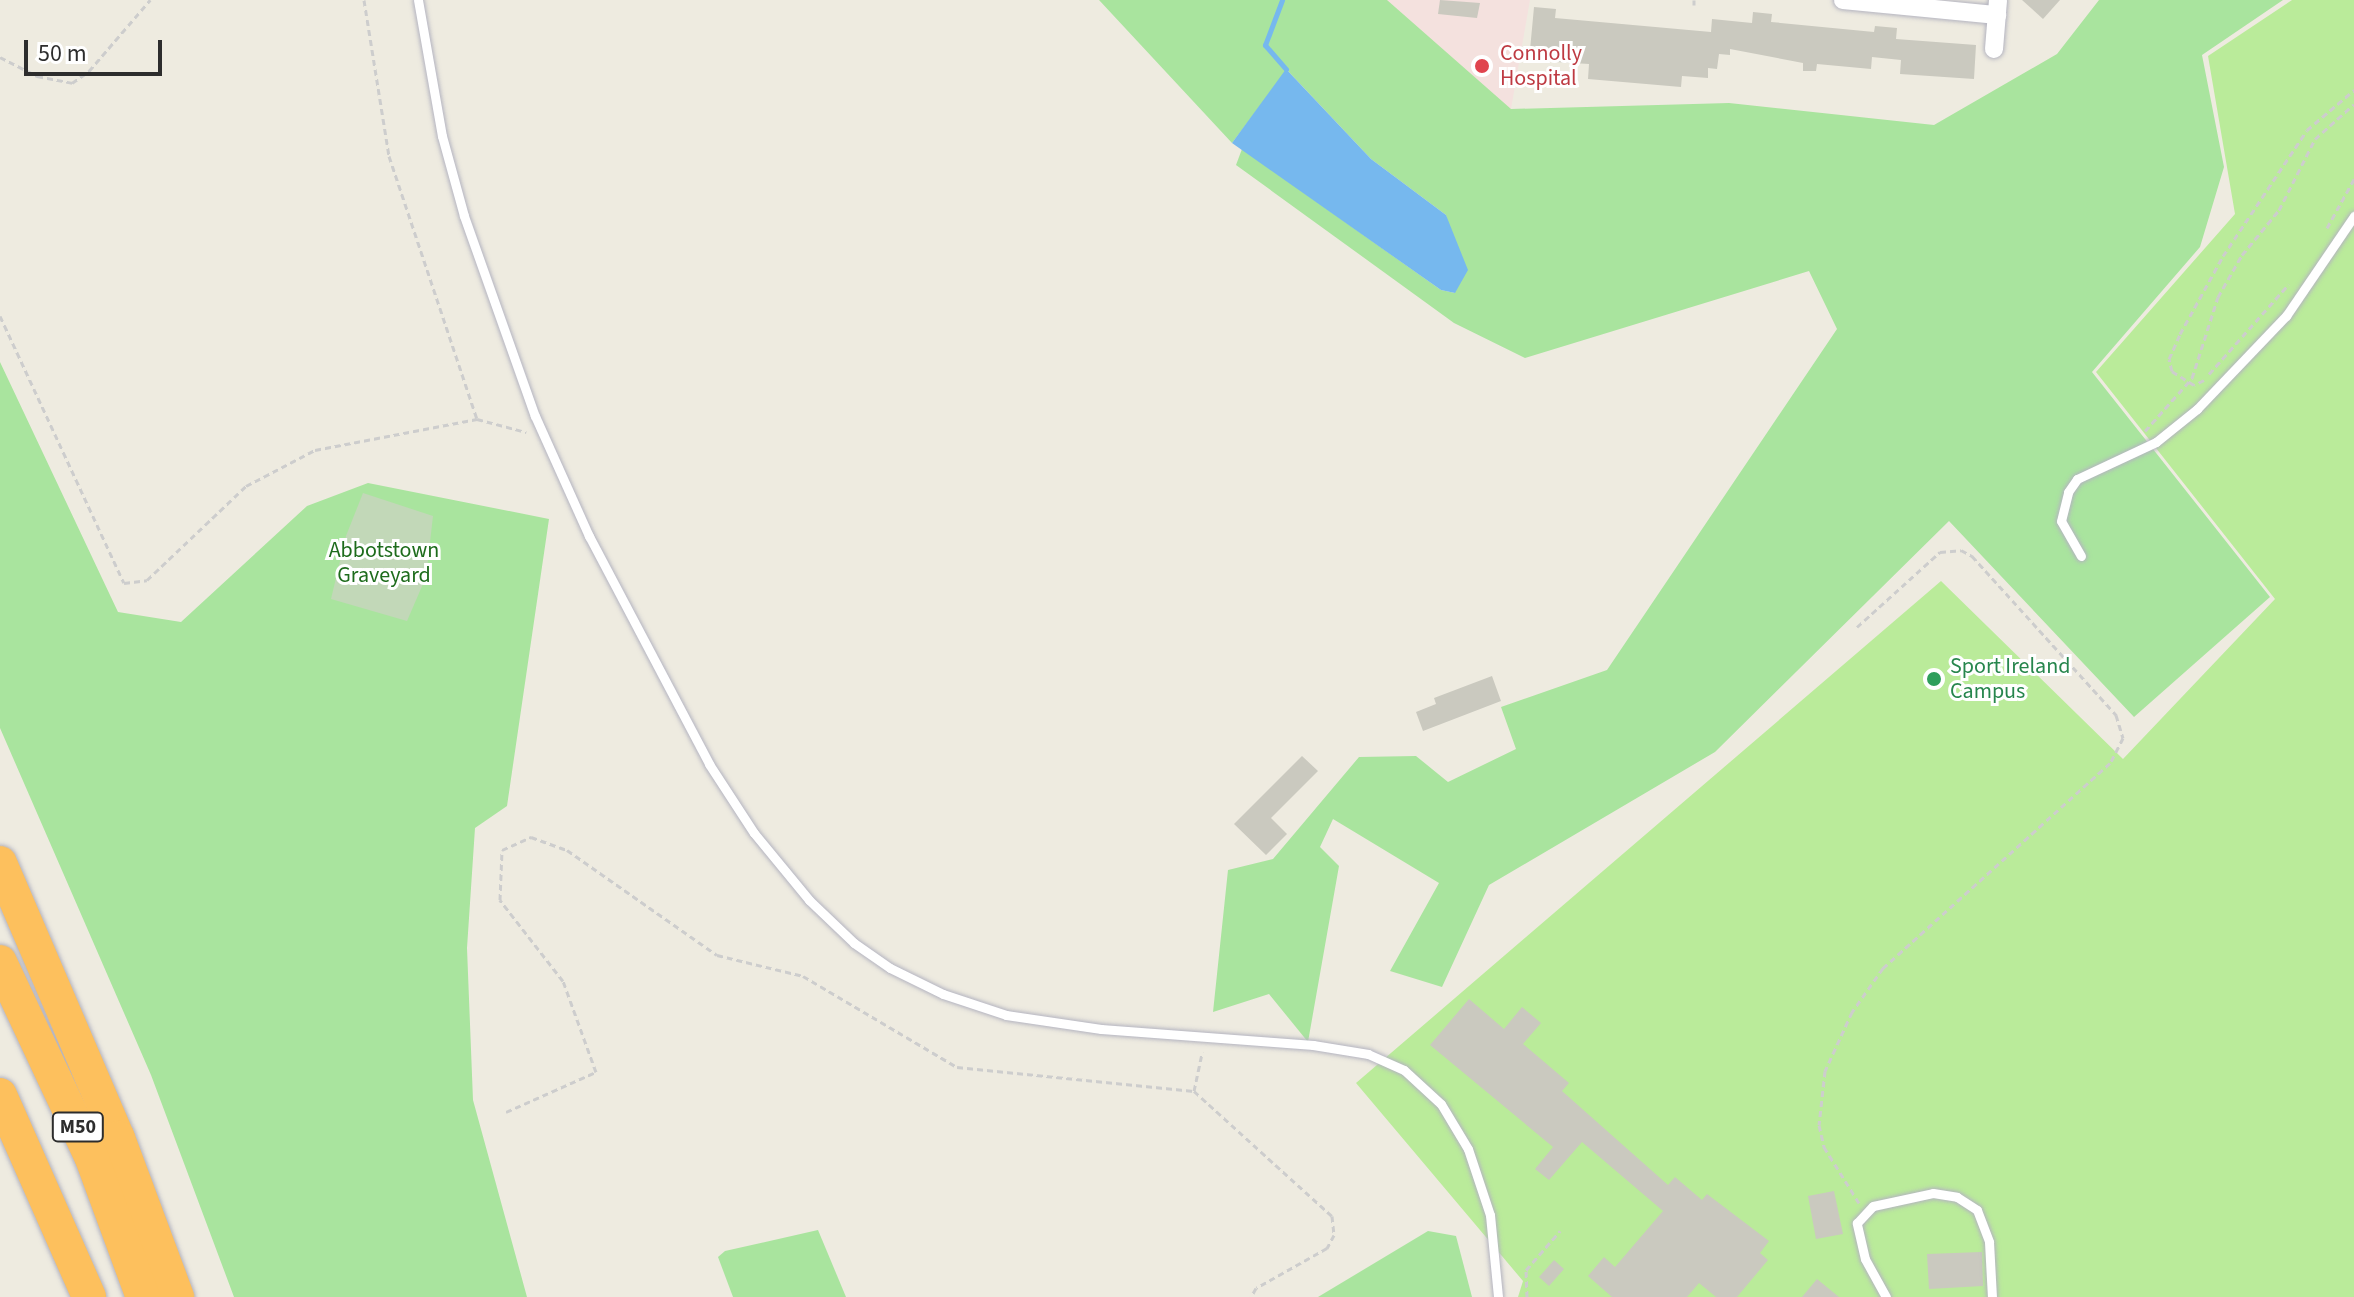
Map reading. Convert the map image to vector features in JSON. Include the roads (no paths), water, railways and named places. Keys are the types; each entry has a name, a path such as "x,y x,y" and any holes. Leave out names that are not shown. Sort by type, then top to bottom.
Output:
{"highway":[{"path":"0,863 118,1138 177,1297"},
{"path":"0,921 94,1135 153,1297"},
{"name":"M50","path":"0,962 91,1156 143,1297"},
{"name":"M50","path":"0,1095 89,1297"},
{"path":"0,1134 72,1297"}],"street":[{"path":"1843,0 1997,7 1994,49"}],"lane":[{"path":"418,0 442,136 464,216 497,320 544,436 589,536 709,764 754,833 809,900 854,943 943,994 1006,1015 1205,1039 1354,1052 1404,1070 1441,1104 1468,1149 1490,1215 1498,1297"},
{"path":"2081,556 2061,521 2068,492 2077,479 2143,448 2197,409 2286,316 2354,216"},
{"path":"1886,1297 1865,1259 1857,1223 1868,1212 1933,1193 1957,1197 1977,1210 1989,1242 1992,1297"}],"water":[{"path":"1286,69 1371,159 1446,215 1468,270 1455,293 1441,290 1232,143"}],"waterway":[{"path":"1282,0 1265,45 1286,69"}],"place":[{"name":"Connolly Hospital","path":"1482,66"},
{"name":"Sport Ireland Campus","path":"1934,679"}],"park label":[{"name":"Abbotstown Graveyard","path":"384,562"}]}
